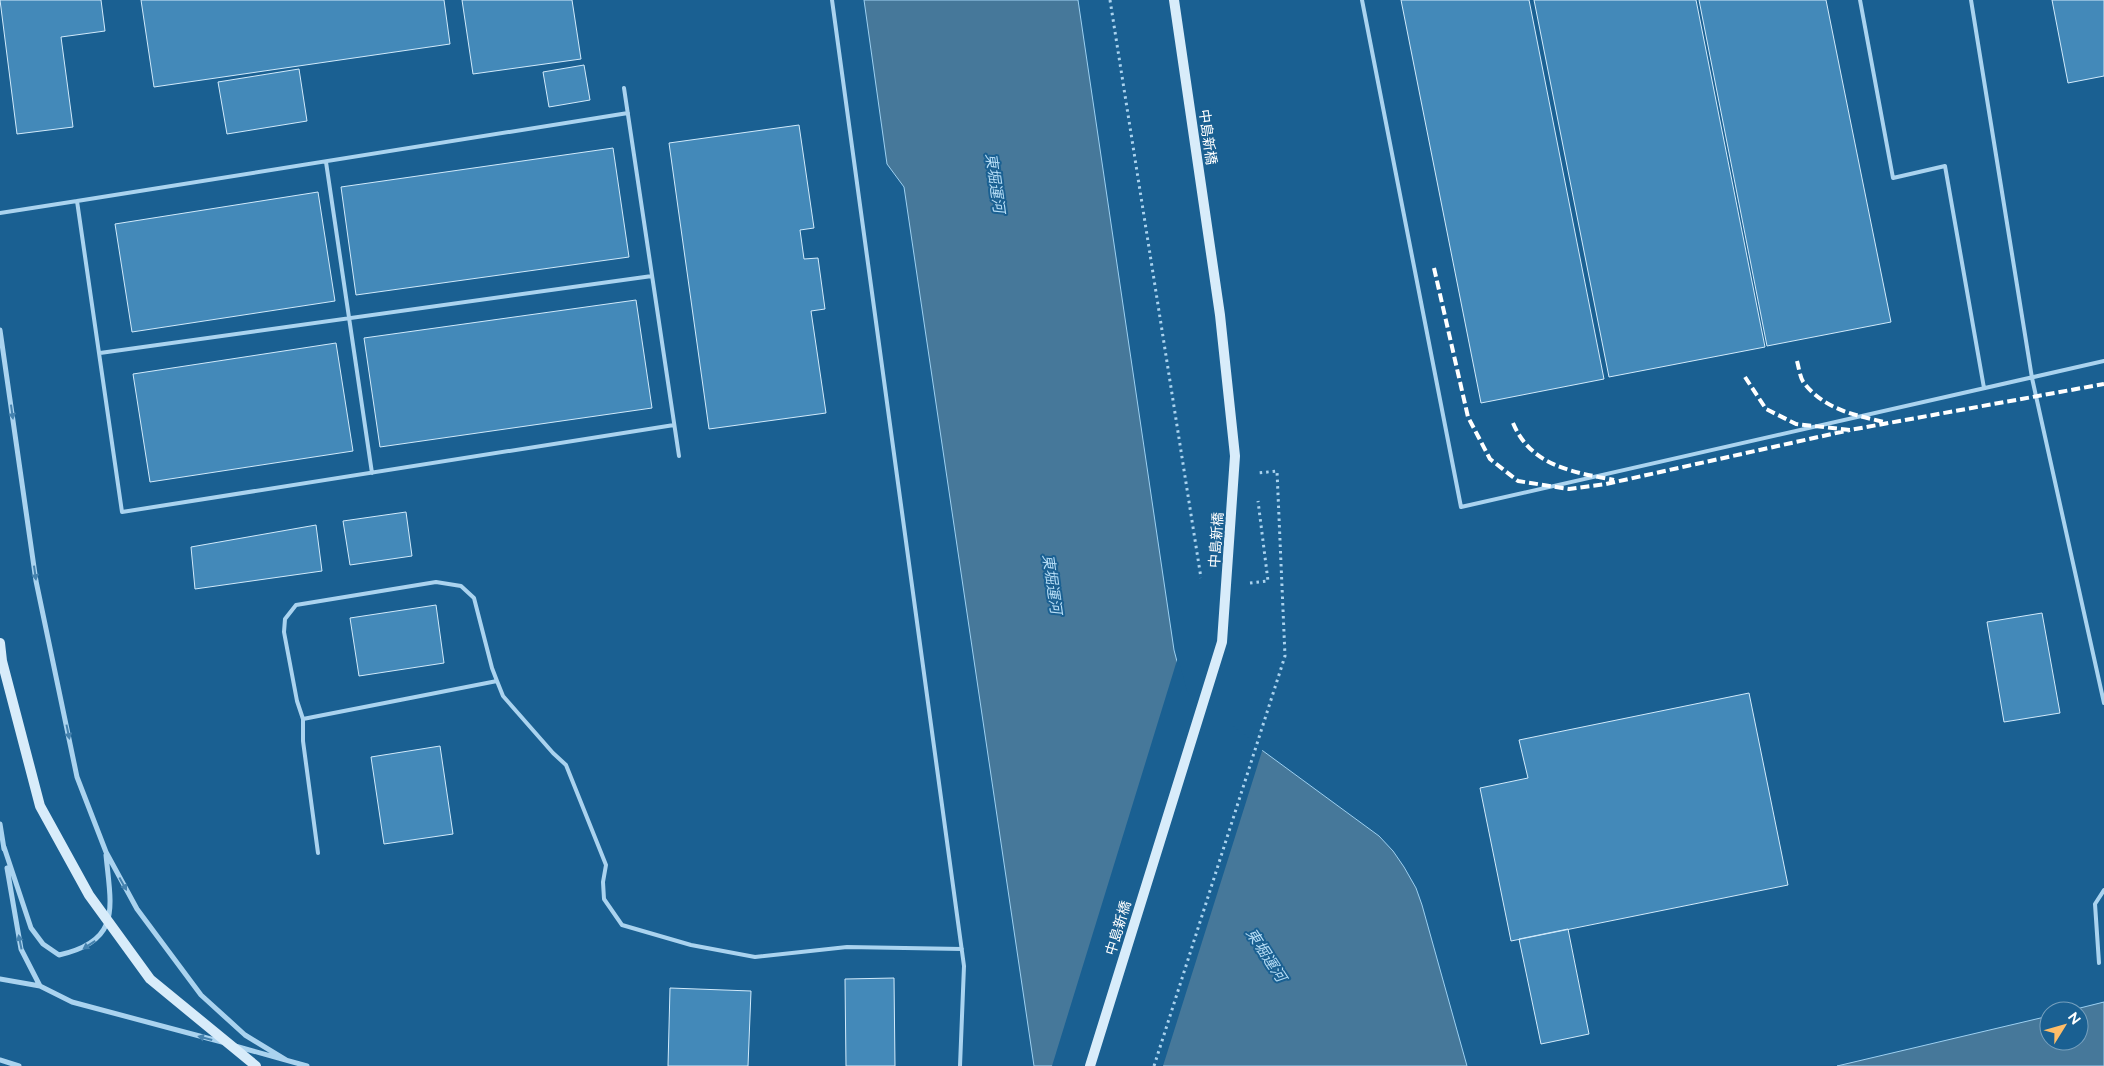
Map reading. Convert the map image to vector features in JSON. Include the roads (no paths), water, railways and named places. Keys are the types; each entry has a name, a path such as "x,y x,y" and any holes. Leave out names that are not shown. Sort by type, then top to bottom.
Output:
{"street":[{"name":"中島新橋","path":"1090,1066 1222,642 1235,456 1220,315 1174,0"},
{"path":"0,330 36,581 77,776 106,852 137,909 201,995 245,1035 286,1060"},
{"path":"0,643 2,661 40,806 89,895 150,979 256,1066"},
{"path":"0,824 21,949 40,986"},
{"path":"4,847 31,928 43,944 59,956 80,951 98,939 109,922 111,902 106,852"},
{"path":"0,979 40,986 72,1002 308,1066"},
{"path":"0,1060 19,1066"}],"lane":[{"path":"832,0 962,949 964,966 960,1066"},
{"path":"1362,0 1461,507 2104,361"},
{"path":"1860,0 1894,178 1945,166 1984,388"},
{"path":"1971,0 2032,378 2104,703"},
{"path":"624,88 679,456"},
{"path":"0,213 628,113"},
{"path":"326,162 372,473"},
{"path":"77,201 122,512 674,424"},
{"path":"100,353 652,276"},
{"path":"318,853 303,742 303,718 284,632 285,619 296,605 436,582 461,586 474,598 503,696 553,753 566,765 606,865 603,882 604,899 622,925 691,945 755,957 847,947 962,949"},
{"path":"303,718 497,681"},
{"path":"2099,963 2094,904 2104,890"}],"water":[{"name":"東堀運河","path":"864,0 1078,0 1174,650 1185,692 1194,709 1229,726 1379,836 1393,851 1416,888 1422,905 1467,1066 1034,1066 904,187 887,164"},
{"path":"2104,1002 2104,1066 1837,1066 2039,1018 2039,1051 2089,1051 2089,1006"}],"railway":[{"path":"1434,268 1468,417 1490,459 1518,481 1569,489 1606,484 1850,430"},
{"path":"1797,361 1803,381 1821,399 1840,410 1884,422"},
{"path":"1745,377 1766,409 1796,424 1850,430 2104,384"},
{"path":"1513,423 1530,449 1554,465 1583,474 1614,480"}]}
